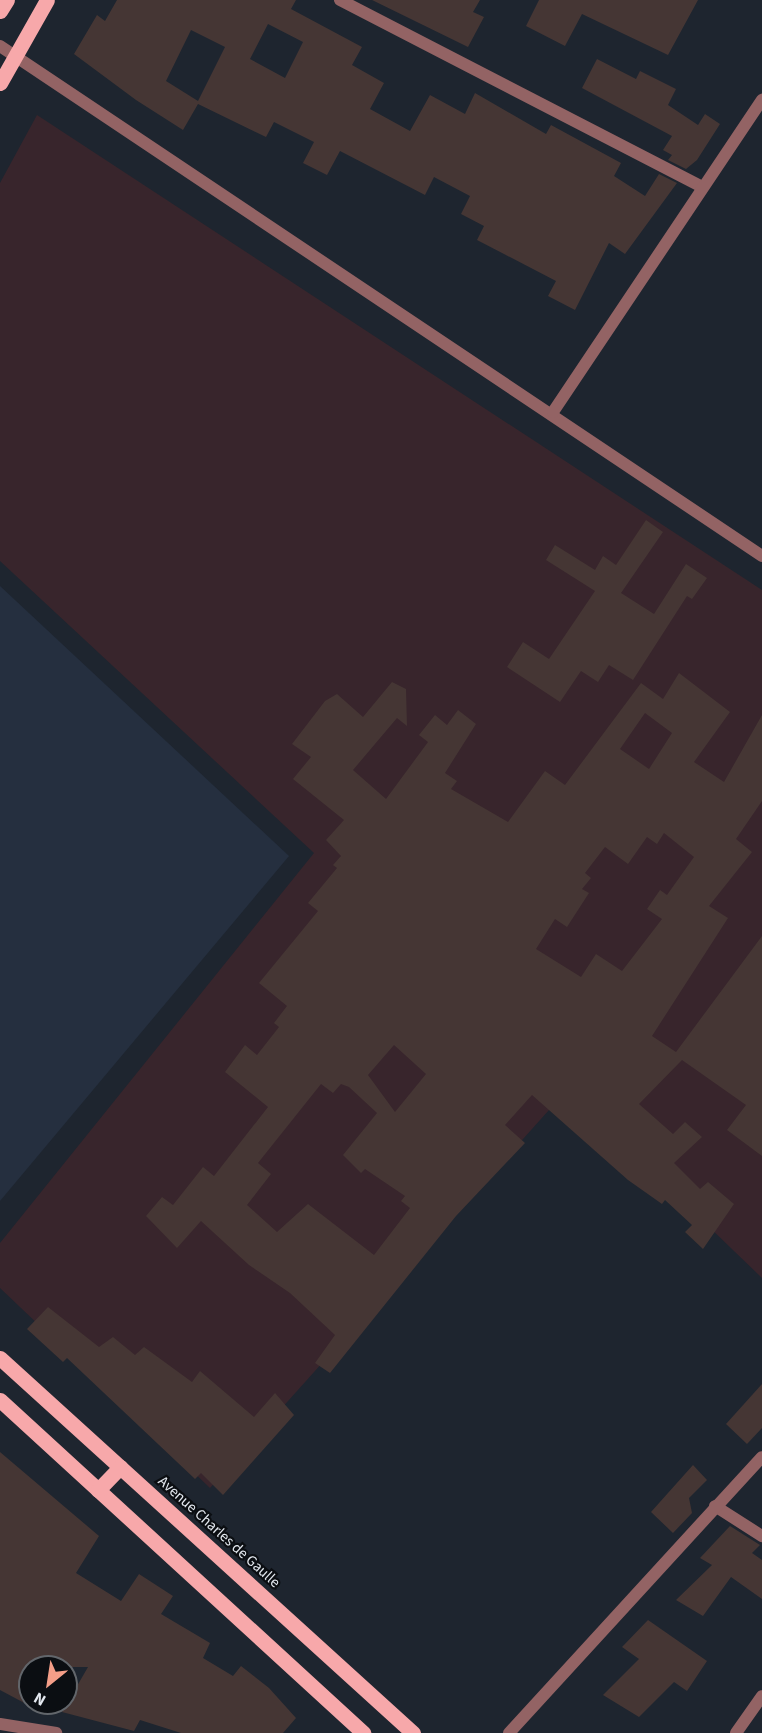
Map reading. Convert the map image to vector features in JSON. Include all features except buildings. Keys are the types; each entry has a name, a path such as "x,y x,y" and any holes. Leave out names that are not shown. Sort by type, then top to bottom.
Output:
{"main road":[{"path":"0,11 7,0"},
{"path":"0,83 47,0"},
{"name":"Avenue Charles de Gaulle","path":"0,1358 407,1731"},
{"path":"0,1400 364,1733"},
{"path":"98,1490 120,1467"}],"street":[{"path":"341,0 703,187"},
{"path":"0,46 16,54 553,412 762,556"},
{"path":"553,412 762,100"},
{"path":"509,1733 762,1457"},
{"path":"715,1506 762,1536"},
{"path":"736,1733 762,1696"},
{"path":"0,1724 56,1733"}],"shaded area":[{"path":"37,115 762,590 762,1278 567,1090 210,1488 0,1288 0,1243 314,853 0,561 0,183"},
{"path":"0,586 289,856 0,1201"}]}
